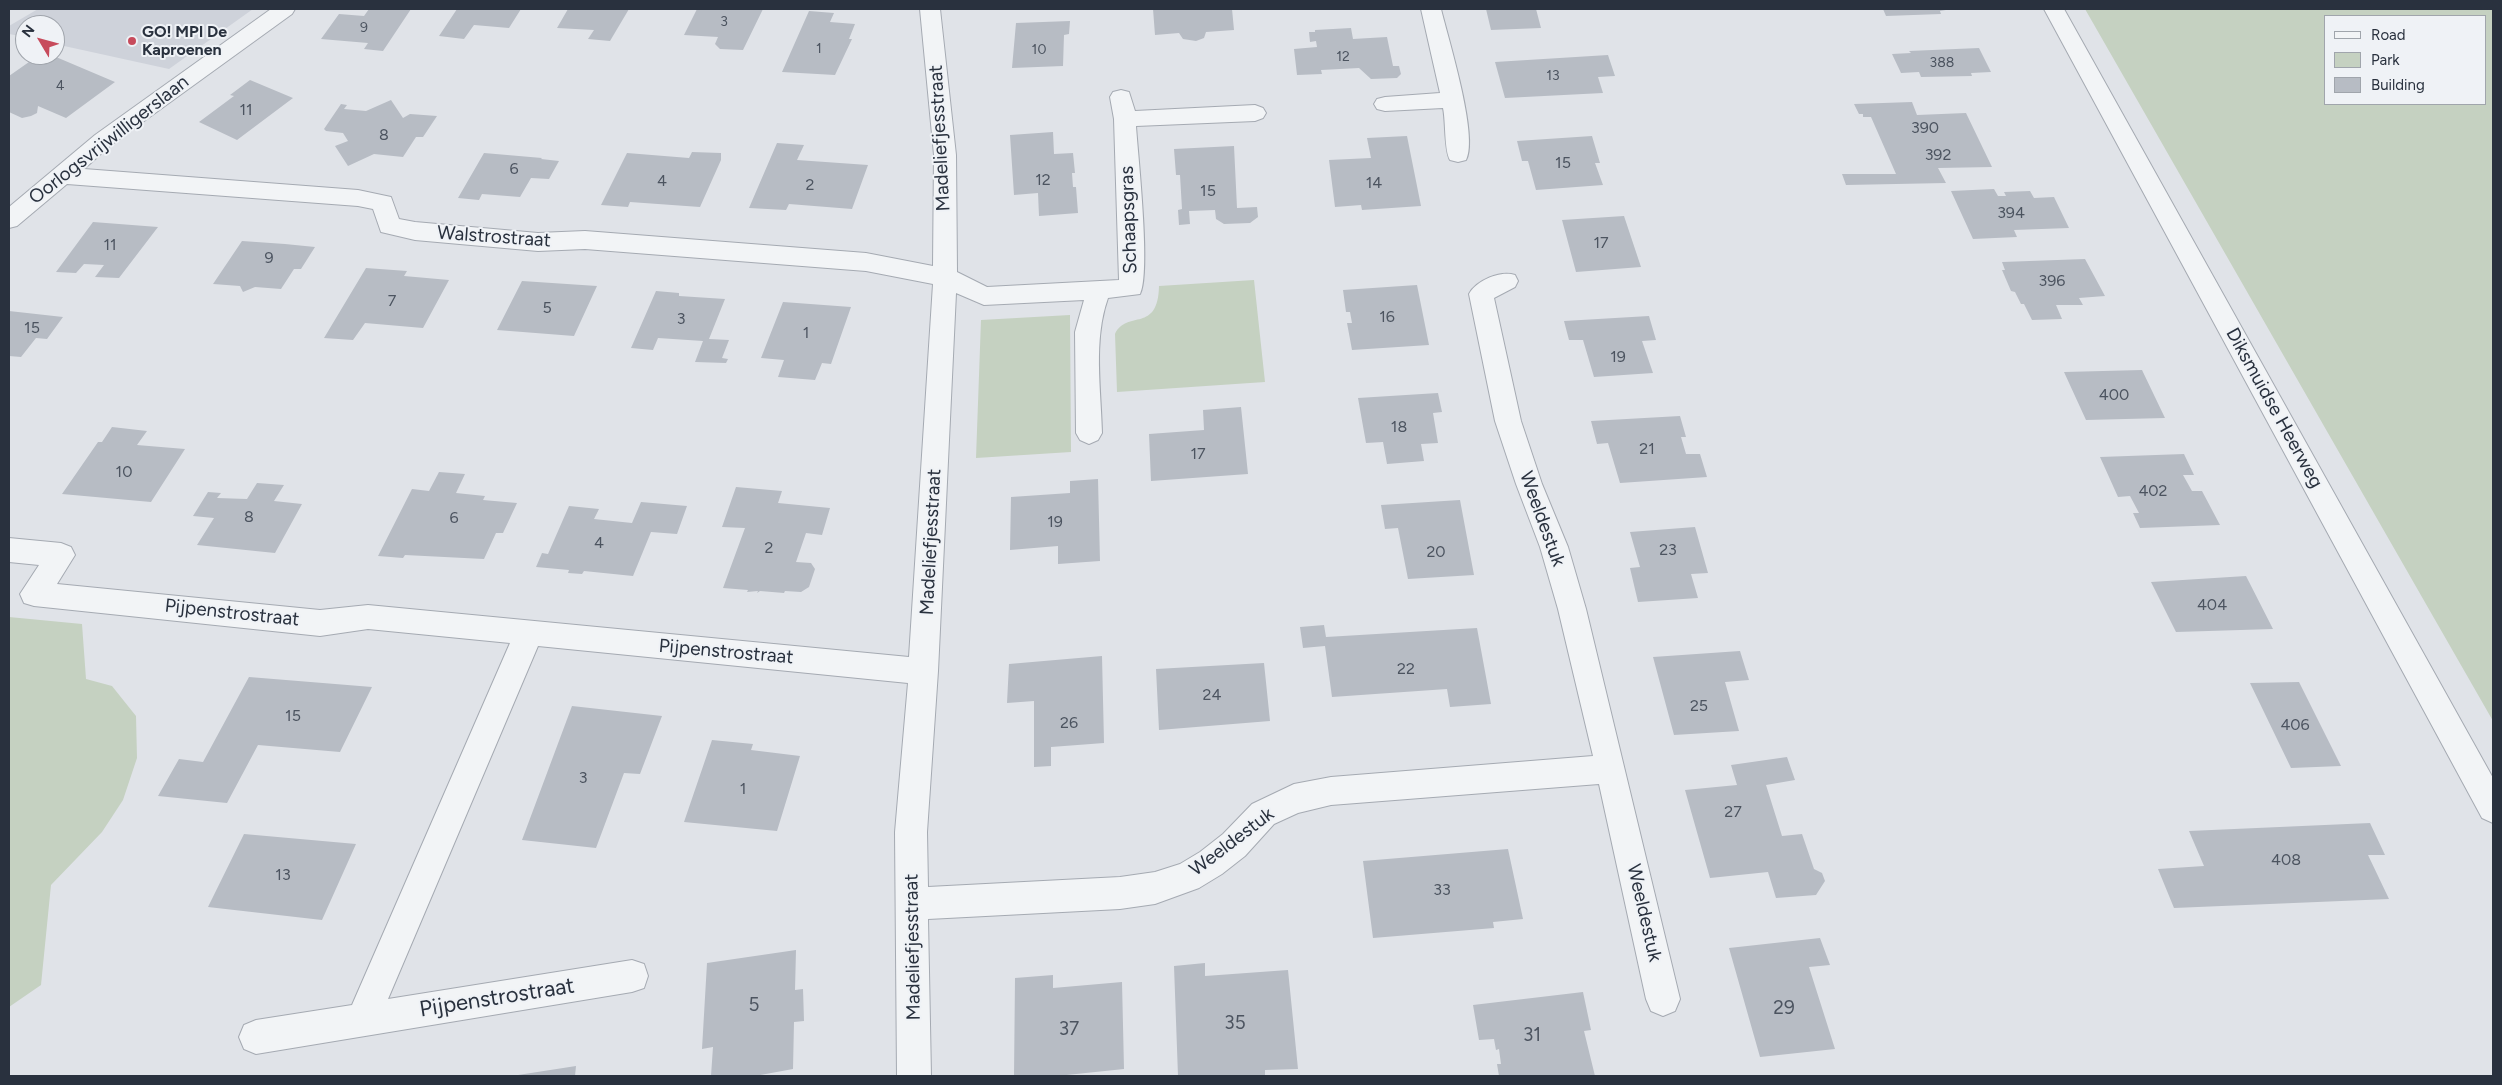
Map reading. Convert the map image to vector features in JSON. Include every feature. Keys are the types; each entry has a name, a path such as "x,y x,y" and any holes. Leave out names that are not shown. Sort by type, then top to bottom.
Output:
{"street":[{"name":"Oorlogsvrijwilligerslaan","path":"9,220 103,140 284,9"},
{"name":"Madeliefjesstraat","path":"914,1076 911,832 923,671 945,277 945,155 930,9"},
{"path":"1431,9 1458,125 1458,154"},
{"name":"Diksmuidse Heerweg","path":"2054,9 2493,808"},
{"path":"1385,104 1453,100"},
{"name":"Schaapsgras","path":"945,277 984,296 1131,288 1132,255 1123,108 1255,113"},
{"name":"Walstrostraat","path":"60,175 358,198 382,203 389,226 415,231 538,242 585,240 866,262 945,277"},
{"name":"Weeldestuk","path":"1506,281 1482,294 1508,421 1529,484 1554,547 1570,600 1663,998"},
{"name":"Schaapsgras","path":"1089,433 1087,332 1090,315 1099,291"},
{"name":"Pijpenstrostraat","path":"9,550 61,555 34,594 320,622 368,617 923,671"},
{"path":"362,1020 529,634"},
{"name":"Weeldestuk","path":"912,904 1120,893 1155,888 1188,877 1211,863 1234,845 1263,814 1294,799 1331,790 1611,769"},
{"name":"Pijpenstrostraat","path":"256,1037 632,976"}],"shaded area":[{"name":"GO! MPI De Kaproenen","path":"38,9 253,9 169,69 65,46 65,15 28,15"},
{"name":"GO! MPI De Kaproenen","path":"15,22 15,35 9,34 9,26"}],"green space":[{"path":"2085,9 2493,9 2493,721"},
{"path":"1254,280 1265,382 1117,392 1115,334 1120,327 1127,323 1148,316 1157,301 1159,286"},
{"path":"1070,315 1071,452 976,458 981,320"},
{"path":"9,617 82,624 86,679 112,686 136,716 137,758 123,800 102,832 51,885 41,985 9,1007"}],"building":[{"path":"369,9 411,9 383,51 364,49 368,43 321,39 339,14 364,16"},
{"path":"457,9 521,9 509,28 474,25 464,39 439,36"},
{"path":"568,9 629,9 610,41 588,39 594,30 557,28"},
{"path":"697,9 763,9 743,50 720,49 715,44 718,37 684,35"},
{"path":"1153,9 1232,9 1234,30 1206,32 1204,38 1196,41 1183,39 1179,33 1155,35"},
{"path":"1486,9 1536,9 1541,28 1491,30"},
{"path":"1883,9 1946,10 1940,11 1941,14 1886,16"},
{"path":"809,11 834,13 830,22 855,24 849,39 852,39 835,75 782,72"},
{"path":"1070,21 1069,34 1064,35 1063,66 1012,68 1016,23"},
{"path":"1351,28 1353,39 1387,37 1393,66 1399,66 1401,74 1397,78 1371,79 1359,68 1321,70 1322,74 1297,75 1294,49 1317,47 1316,41 1310,42 1309,32"},
{"path":"1979,48 1991,72 1971,73 1972,76 1921,77 1919,72 1901,73 1892,54 1911,53 1909,51"},
{"path":"1608,55 1615,76 1598,77 1603,93 1505,98 1495,62"},
{"path":"65,61 115,82 66,118 38,106 37,113 22,118 9,112 9,76 25,65 65,65"},
{"path":"250,80 293,98 237,140 199,122 234,96 230,95"},
{"path":"391,100 403,118 410,114 437,116 423,137 416,137 403,157 374,154 348,166 335,146 348,141 343,133 326,131 324,129 341,104 347,105 344,109 366,111"},
{"path":"1912,102 1917,115 1966,113 1992,167 1938,168 1946,183 1846,185 1842,174 1896,174 1871,117 1863,117 1863,114 1859,114 1854,104"},
{"path":"1053,132 1054,154 1073,153 1075,173 1072,173 1073,187 1076,187 1078,213 1039,216 1038,193 1014,195 1010,135"},
{"path":"1407,136 1421,206 1362,210 1361,205 1335,207 1329,160 1371,158 1367,138"},
{"path":"1592,136 1600,163 1595,163 1603,185 1536,190 1528,161 1522,161 1517,141"},
{"path":"777,143 804,145 797,160 868,165 852,209 789,204 786,210 749,208"},
{"path":"1234,146 1237,208 1257,207 1258,217 1250,223 1224,224 1216,219 1215,210 1189,211 1190,224 1179,225 1178,210 1182,209 1180,175 1176,175 1174,149"},
{"path":"692,152 721,153 721,160 700,207 630,202 628,207 601,205 627,153 689,158"},
{"path":"484,153 559,161 549,179 531,178 520,197 482,194 479,200 458,198"},
{"path":"1994,189 1998,196 2006,196 2004,192 2030,191 2034,198 2054,197 2069,228 2014,230 2017,237 1973,239 1951,191"},
{"path":"1624,216 1641,267 1576,272 1562,220"},
{"path":"93,222 158,227 119,278 95,277 104,265 84,264 76,273 56,272"},
{"path":"242,241 315,247 301,269 294,269 281,289 255,287 243,292 240,286 213,284"},
{"path":"2085,259 2105,296 2079,298 2083,305 2056,305 2062,319 2032,320 2024,304 2021,304 2015,292 2011,291 2002,270 2005,270 2002,262"},
{"path":"366,268 407,271 404,276 449,280 423,328 365,323 353,340 324,338"},
{"path":"522,281 597,286 574,336 497,330"},
{"path":"1417,285 1429,345 1352,350 1347,323 1352,323 1350,312 1346,312 1343,290"},
{"path":"656,291 679,293 679,296 725,299 709,339 729,340 722,358 728,359 726,363 695,362 703,341 658,338 653,350 631,348"},
{"path":"783,302 851,307 831,364 822,363 815,380 778,377 784,360 761,358"},
{"path":"9,311 63,317 47,339 36,338 21,357 9,356"},
{"path":"1649,316 1656,340 1642,341 1653,373 1594,377 1583,340 1569,340 1564,321"},
{"path":"2142,370 2165,418 2086,420 2064,372"},
{"path":"1438,393 1442,412 1433,413 1438,443 1421,444 1424,461 1387,464 1383,442 1366,443 1358,398"},
{"path":"1241,407 1248,474 1151,481 1149,434 1204,430 1203,410"},
{"path":"1680,416 1686,437 1681,437 1686,454 1700,454 1707,477 1620,483 1608,443 1597,444 1591,421"},
{"path":"112,427 147,431 137,445 185,449 151,502 62,494 98,442 102,442"},
{"path":"2184,454 2194,475 2183,475 2192,491 2202,491 2220,525 2140,528 2133,513 2139,513 2130,496 2118,497 2100,457"},
{"path":"439,472 465,474 456,493 485,496 483,500 517,503 503,533 496,533 484,559 405,555 403,558 378,556 412,489 429,491"},
{"path":"1098,479 1100,561 1058,564 1058,546 1010,550 1011,497 1070,493 1070,481"},
{"path":"257,483 284,485 274,501 302,504 275,553 197,545 214,518 193,516 208,492 221,493 217,498 247,499"},
{"path":"736,487 782,491 778,503 830,508 822,535 806,533 796,562 811,563 815,569 809,587 801,592 785,591 784,593 760,591 757,593 758,591 747,592 748,590 723,588 745,528 722,527"},
{"path":"1460,500 1474,575 1408,579 1398,528 1385,529 1381,505"},
{"path":"641,502 687,506 677,534 651,532 633,576 584,571 582,574 568,573 569,570 536,567 542,553 548,554 569,506 599,509 594,519 632,523"},
{"path":"1695,527 1708,573 1691,574 1698,598 1638,602 1630,568 1640,567 1630,532"},
{"path":"2246,576 2273,629 2176,632 2151,582"},
{"path":"1324,625 1326,637 1477,628 1491,704 1450,707 1447,689 1332,697 1325,646 1303,648 1300,627"},
{"path":"1740,651 1749,680 1725,682 1739,731 1674,735 1653,657"},
{"path":"1102,656 1104,743 1051,747 1051,766 1034,767 1034,701 1007,703 1009,664"},
{"path":"1264,663 1270,721 1159,730 1156,669"},
{"path":"249,677 372,687 340,752 258,745 227,803 158,796 179,759 203,762"},
{"path":"2299,682 2341,766 2291,768 2250,683"},
{"path":"572,706 662,716 640,774 624,773 596,848 522,840"},
{"path":"712,740 753,744 751,750 800,756 777,831 684,822"},
{"path":"1787,757 1795,780 1766,785 1782,836 1802,834 1814,869 1822,873 1825,881 1816,895 1776,898 1768,872 1710,878 1685,790 1737,785 1731,765"},
{"path":"2370,823 2385,855 2368,855 2389,899 2174,908 2158,869 2204,866 2189,831"},
{"path":"244,834 356,844 322,920 208,907"},
{"path":"1508,849 1523,919 1493,922 1494,928 1373,938 1363,861"},
{"path":"1820,938 1830,965 1809,967 1835,1049 1760,1057 1729,948"},
{"path":"796,950 795,990 803,989 804,1021 794,1022 793,1069 755,1076 711,1076 713,1047 702,1049 707,963"},
{"path":"1205,963 1205,976 1288,970 1298,1069 1265,1070 1265,1076 1178,1076 1174,966"},
{"path":"1053,975 1053,988 1122,982 1124,1069 1057,1076 1014,1076 1015,978"},
{"path":"1583,992 1591,1030 1584,1031 1595,1076 1499,1076 1497,1064 1501,1064 1499,1049 1496,1050 1494,1039 1479,1040 1473,1005"},
{"path":"576,1066 575,1076 518,1076 518,1075"}],"place":[{"name":"GO! MPI De Kaproenen","path":"132,41"}]}
